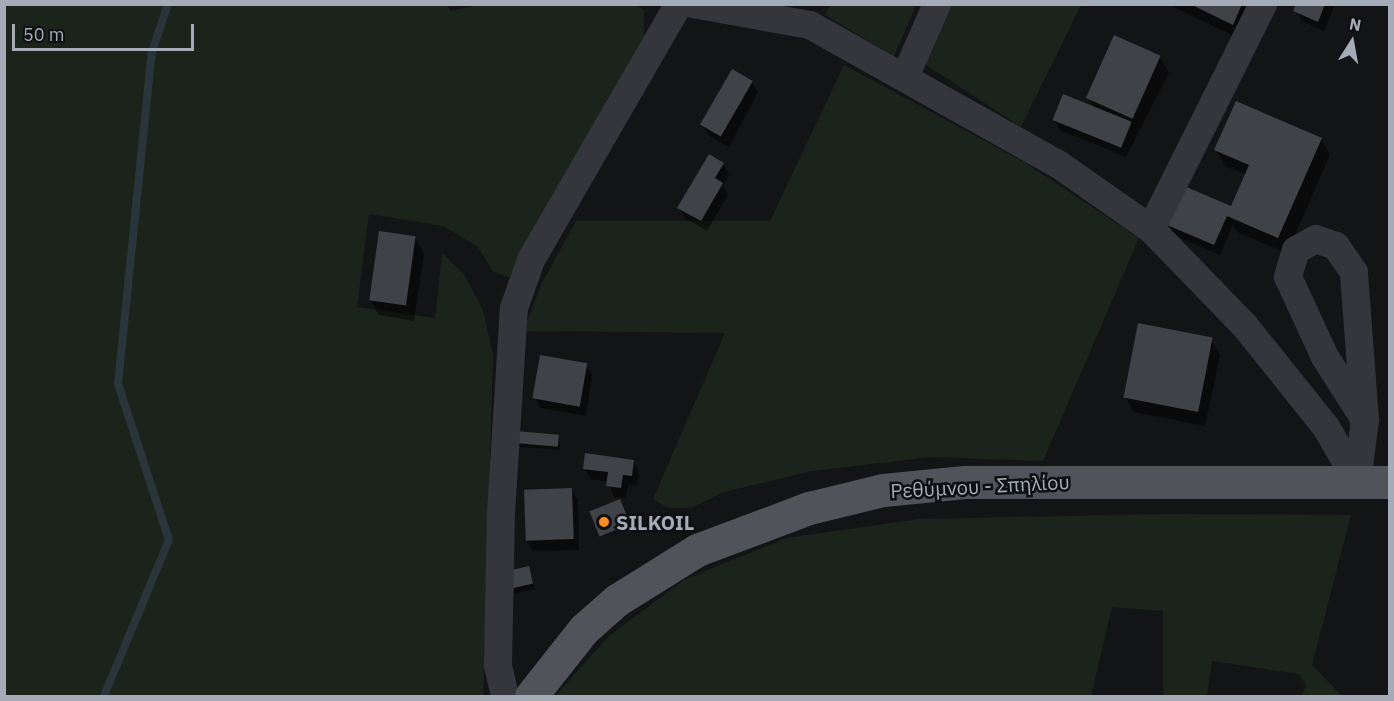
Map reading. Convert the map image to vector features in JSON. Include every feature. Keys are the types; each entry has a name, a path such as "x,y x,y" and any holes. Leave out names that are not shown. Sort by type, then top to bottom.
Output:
{"main road":[{"name":"Ρεθύμνου - Σπηλίου","path":"531,696 584,628 617,600 697,550 810,508 883,490 965,482 1389,482"}],"lane":[{"path":"505,696 498,665 500,524 514,308 531,260 679,4"},
{"path":"693,4 810,25 1058,164 1151,229 1245,326 1326,427 1357,481"},
{"path":"905,77 937,4"},
{"path":"1151,229 1263,4"},
{"path":"1357,481 1365,420 1354,272 1336,246 1316,239 1296,250 1288,277 1325,357 1365,420"}],"shaded area":[{"path":"447,4 450,11 482,4 634,4 644,10 644,36 509,278 493,271 477,246 443,226 369,214 357,307 435,318 442,253 463,273 483,310 493,355 483,696 5,696 4,5"},
{"path":"830,4 916,5 894,56 825,15"},
{"path":"951,5 1081,5 1021,127 925,64"},
{"path":"844,65 1024,162 1139,238 1043,461 931,457 812,471 724,492 691,508 668,508 653,499 725,333 523,331 542,283 576,221 770,221"},
{"path":"1165,514 1351,515 1312,665 1342,696 1302,696 1306,686 1299,674 1212,661 1207,696 1163,696 1163,611 1112,607 1091,696 555,696 609,636 684,580 786,538 919,519"}],"building":[{"path":"1190,4 1242,4 1233,25"},
{"path":"1296,4 1325,4 1318,22 1293,11"},
{"path":"1114,35 1161,56 1133,119 1086,98"},
{"path":"732,69 753,81 721,136 700,124"},
{"path":"1063,94 1132,122 1121,148 1053,120"},
{"path":"1236,101 1322,138 1278,238 1227,216 1214,245 1167,225 1184,186 1231,206 1249,165 1214,150"},
{"path":"709,154 724,163 715,178 723,183 701,221 677,208"},
{"path":"379,231 416,236 406,305 369,300"},
{"path":"1138,323 1213,338 1198,412 1123,398"},
{"path":"540,355 587,363 580,407 532,398"},
{"path":"516,431 559,435 558,447 515,443"},
{"path":"585,453 634,460 632,476 623,475 621,488 606,486 608,472 583,469"},
{"path":"572,488 574,539 526,541 524,490"},
{"path":"620,499 630,524 600,536 589,511"},
{"path":"529,566 533,584 513,588 509,571"}],"waterway":[{"path":"104,696 169,540 118,384 152,52 168,4"}],"place":[{"name":"SILKOIL","path":"604,522"}]}
